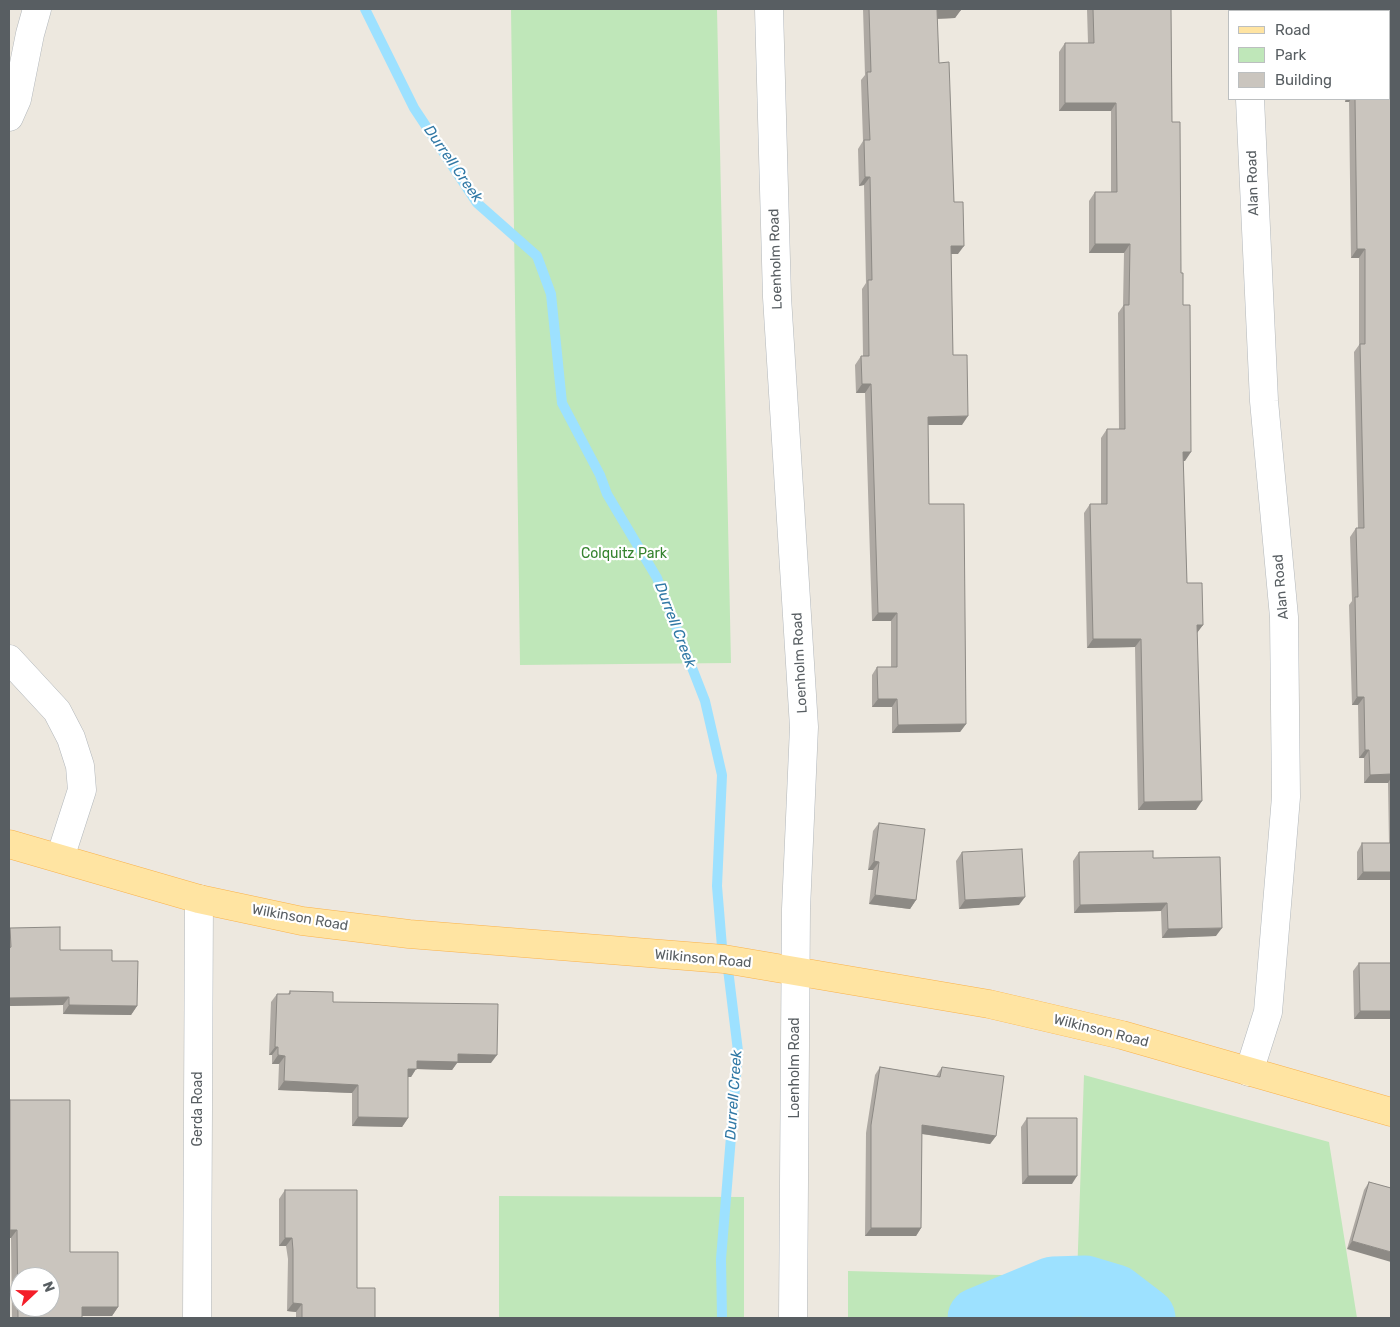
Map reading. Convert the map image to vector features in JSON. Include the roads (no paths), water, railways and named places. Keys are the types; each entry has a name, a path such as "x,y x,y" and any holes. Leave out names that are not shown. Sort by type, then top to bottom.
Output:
{"main road":[{"name":"Wilkinson Road","path":"9,844 199,899 302,921 400,933 724,959 999,1006 1122,1035 1391,1112"}],"street":[{"path":"9,117 16,99 37,9"},
{"name":"Loenholm Road","path":"769,9 777,296 804,727 796,910 793,1318"},
{"name":"Alan Road","path":"1249,1072 1268,1012 1286,797 1284,617 1264,401 1250,100"},
{"path":"9,659 57,711 72,738 80,766 82,790 60,858"},
{"name":"Gerda Road","path":"197,1318 199,899"}],"waterway":[{"name":"Durrell Creek","path":"365,9 414,108 477,203 537,256 551,294 562,403 600,475 607,494 657,578 705,701 722,775 717,886 723,959 728,969 738,1051 721,1259 722,1318"},
{"path":"978,1318 1053,1287 1085,1286 1115,1295 1145,1318"}],"park label":[{"name":"Colquitz Park","path":"624,554"}]}
